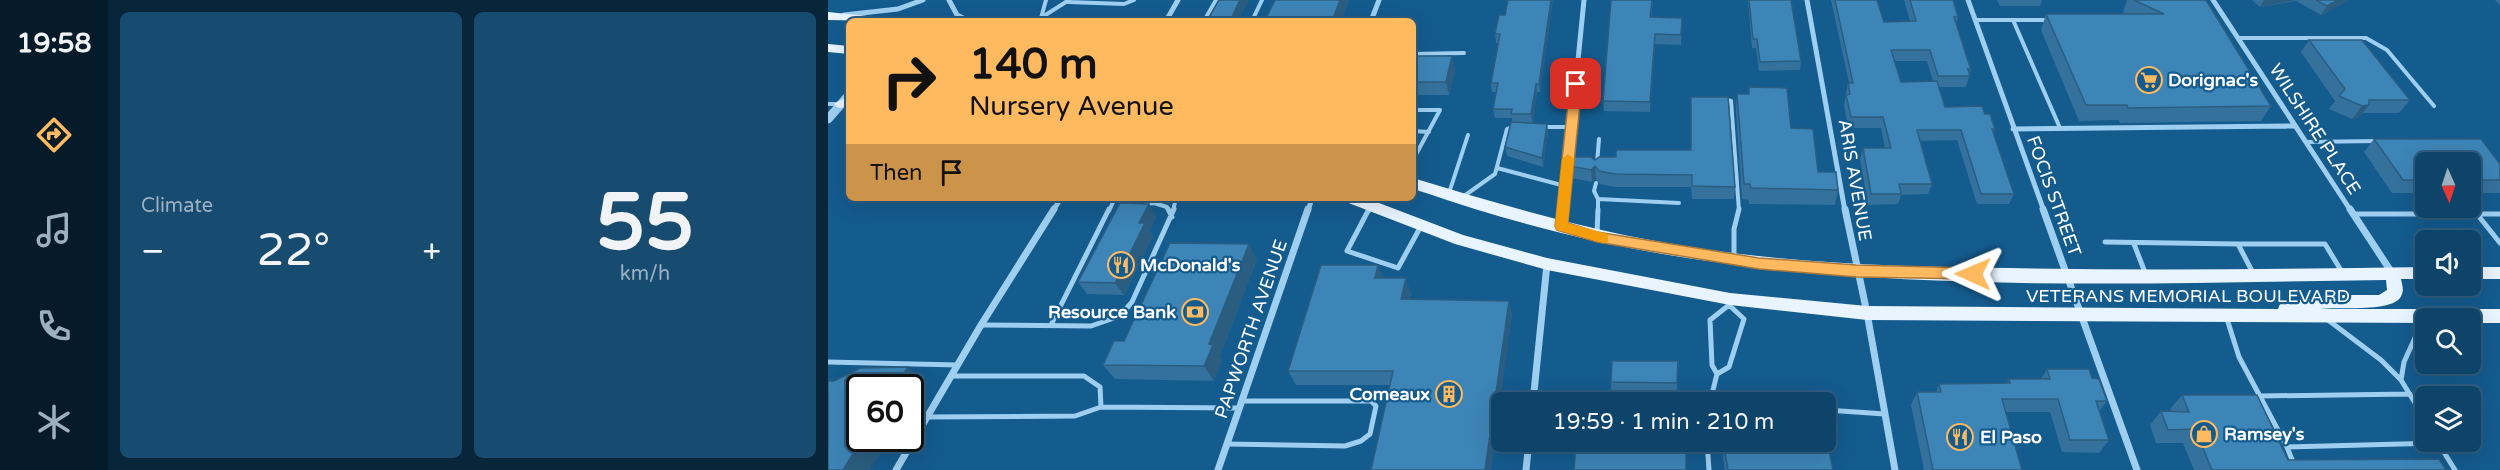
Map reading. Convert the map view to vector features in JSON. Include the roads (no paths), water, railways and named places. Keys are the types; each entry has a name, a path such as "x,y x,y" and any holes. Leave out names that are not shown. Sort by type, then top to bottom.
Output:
{"main road":[{"path":"832,16 850,18"},
{"path":"828,48 846,50"},
{"name":"VETERANS MEMORIAL BOULEVARD","path":"1416,184 1454,198 1597,237 1734,260 1856,271 2066,276 2415,273"},
{"name":"VETERANS MEMORIAL BOULEVARD","path":"1358,201 1460,240 1547,264 1729,302 1867,313 2081,316 2415,316"},
{"path":"2481,273 2500,273"},
{"path":"2234,316 2331,301 2382,301 2395,293 2393,274"},
{"name":"VETERANS MEMORIAL BOULEVARD","path":"2481,316 2500,316"}],"street":[{"path":"832,16 898,9 922,0"},
{"path":"949,0 957,15 963,18"},
{"path":"1168,18 1178,0"},
{"path":"1372,18 1379,0"},
{"path":"1561,226 1584,0"},
{"name":"ARIS AVENUE","path":"1808,0 1856,271 1867,313 1895,470"},
{"name":"FOCIS STREET","path":"1968,0 2137,470"},
{"name":"WILSHIRE PLACE","path":"2213,0 2393,274"},
{"path":"828,119 842,100"},
{"path":"2013,129 2294,126"},
{"path":"896,470 981,325 1059,201"},
{"name":"PAPWORTH AVENUE","path":"1218,470 1311,201"},
{"path":"1534,392 1547,264"},
{"path":"1526,470 1528,452"}],"lane":[{"path":"1039,18 1046,0"},
{"path":"1041,18 1068,1 1116,4 1134,0"},
{"path":"1206,18 1216,0"},
{"path":"1253,18 1262,0"},
{"path":"1975,20 2053,20"},
{"path":"2013,20 2060,128"},
{"path":"2238,38 2366,38 2388,50 2434,106"},
{"path":"1416,54 1464,53"},
{"path":"1716,97 1731,100 1732,109 1739,211 1734,229 1734,260"},
{"path":"1416,110 1440,110 1416,155"},
{"path":"1454,198 1492,177 1497,168 1507,129 1526,126"},
{"path":"1537,126 1571,127"},
{"path":"1416,131 1429,132"},
{"path":"1454,198 1468,135"},
{"path":"1596,170 1599,139"},
{"path":"2306,142 2384,141"},
{"path":"1497,168 1565,186"},
{"path":"1596,183 1594,191 1598,199 1597,237"},
{"path":"1598,199 1679,203"},
{"path":"1051,325 1113,201"},
{"path":"981,325 1091,326 1120,316 1132,302 1172,217 1175,201"},
{"path":"1123,206 1154,203 1167,207 1172,217"},
{"path":"1371,206 1347,251 1398,268 1422,225"},
{"path":"1108,211 1116,208"},
{"path":"2354,214 2415,214"},
{"path":"2481,214 2500,214"},
{"path":"2480,218 2500,243"},
{"path":"2105,242 2325,244 2344,274"},
{"path":"2134,244 2146,275"},
{"path":"2238,244 2254,275"},
{"path":"1712,392 1717,374 1712,365 1710,320 1729,302 1744,320 1729,368 1717,374"},
{"path":"2234,316 2239,357 2287,447 2295,470"},
{"path":"2324,316 2381,360 2401,380 2415,402"},
{"path":"2401,380 2404,362 2415,338"},
{"path":"828,362 957,365"},
{"path":"952,376 1084,376 1100,387 1101,407"},
{"path":"2259,396 2410,394"},
{"path":"927,417 1075,416 1101,407 1371,401 1376,406 1375,424 1370,437 1364,442 1346,446 1227,444"},
{"path":"1836,411 1885,414"},
{"path":"2287,447 2415,443"},
{"path":"1708,452 1709,470"},
{"path":"2444,452 2455,470"}],"place":[{"name":"Dorignac's","path":"2149,80"},
{"name":"McDonald's","path":"1121,265"},
{"name":"Resource Bank","path":"1195,312"},
{"name":"Comeaux","path":"1449,394"},
{"name":"Ramsey's","path":"2204,434"},
{"name":"El Paso","path":"1960,437"}]}
